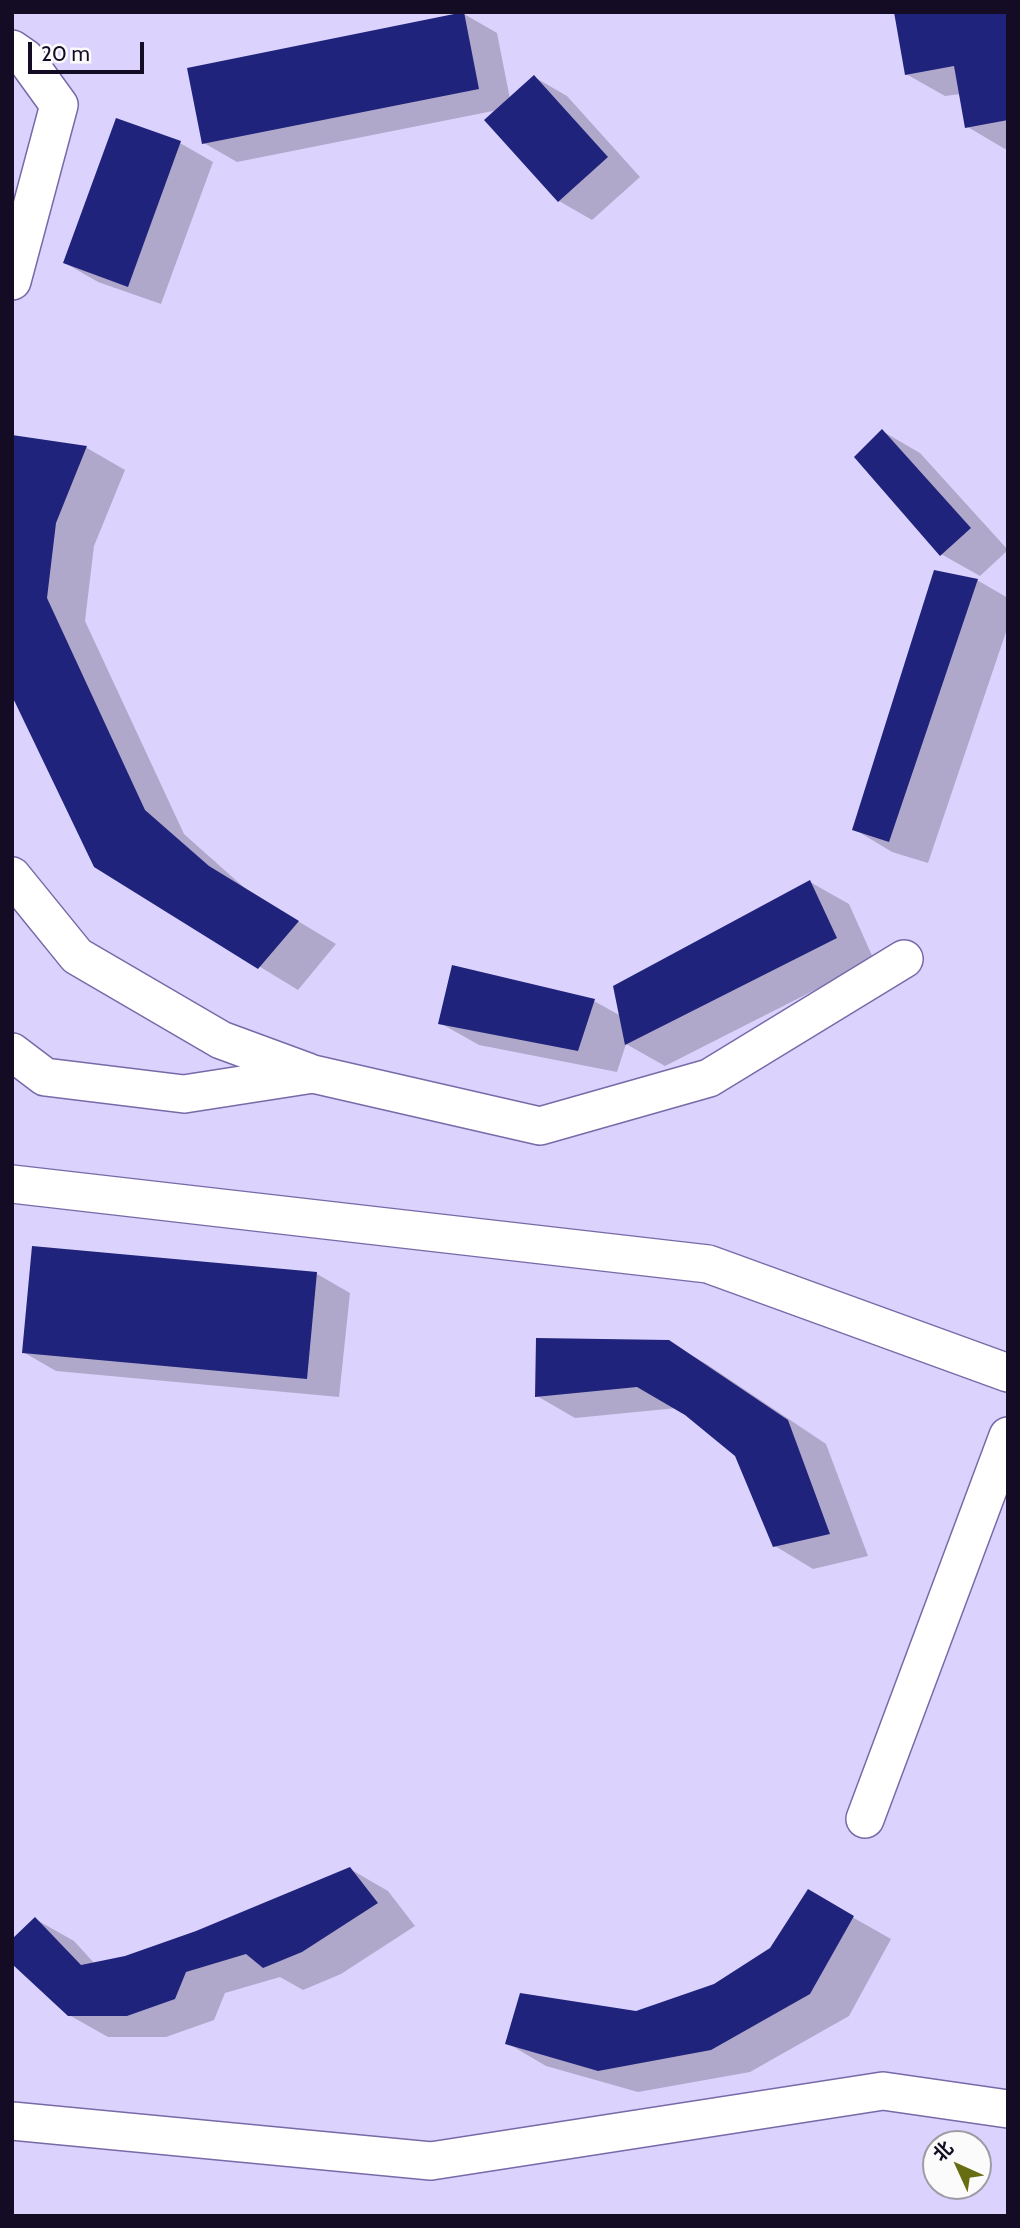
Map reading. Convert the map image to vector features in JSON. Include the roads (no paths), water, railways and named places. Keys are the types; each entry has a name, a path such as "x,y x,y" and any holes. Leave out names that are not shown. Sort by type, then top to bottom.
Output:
{"street":[{"path":"12,50 25,58 59,106 12,281"},
{"path":"12,876 77,956 221,1040 313,1074 540,1126 709,1079 904,959"},
{"path":"12,1052 45,1077 184,1094 313,1074"},
{"path":"12,1184 708,1264 1008,1373"},
{"path":"865,1819 1008,1436"},
{"path":"12,2121 431,2161 883,2091 1008,2109"}]}
